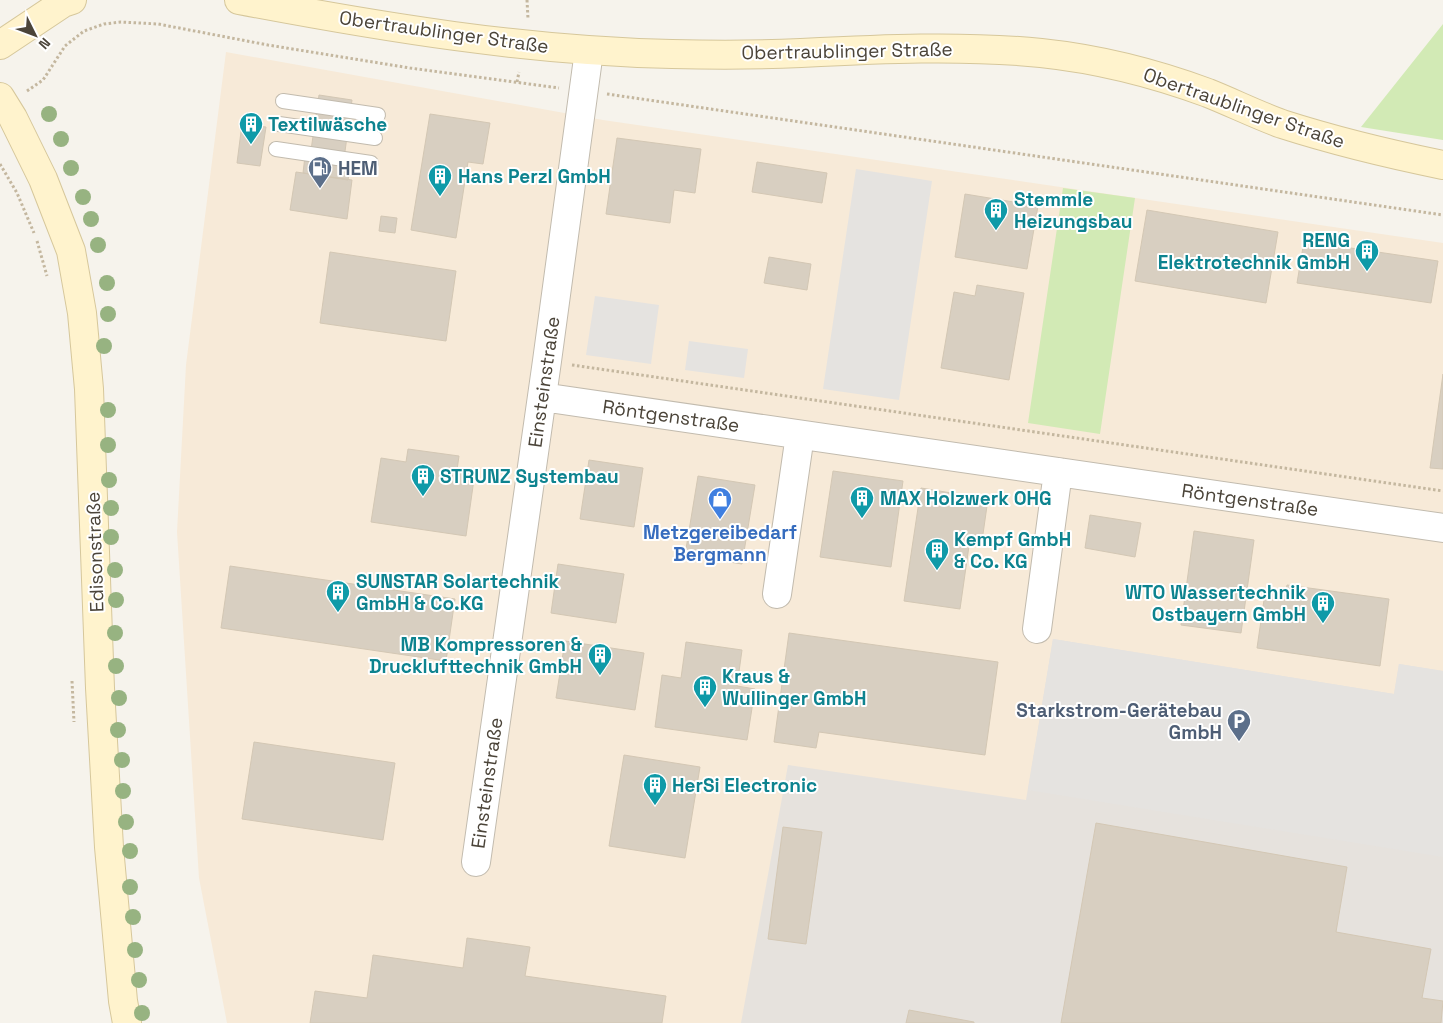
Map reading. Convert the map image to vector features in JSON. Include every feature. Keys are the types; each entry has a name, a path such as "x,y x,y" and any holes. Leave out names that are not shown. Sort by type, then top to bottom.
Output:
{"street":[{"path":"0,44 63,3 72,0"},
{"name":"Obertraublinger Straße","path":"239,0 418,30 589,51 732,54 869,49 977,48 1042,53 1100,62 1150,74 1209,94 1279,123 1338,142 1443,165"},
{"name":"Einsteinstraße","path":"476,862 589,51"},
{"name":"Edisonstraße","path":"3,101 43,179 71,251 82,313 89,390 100,688 108,827 122,991 127,1023"},
{"name":"Röntgenstraße","path":"542,397 1443,528"},
{"path":"777,594 800,435"},
{"path":"1037,628 1058,472"}],"lane":[{"path":"283,101 378,115"},
{"path":"279,124 375,138"},
{"path":"276,149 371,163"}],"path":[{"path":"3,101 43,80 65,46 84,31 104,24 122,22 158,24 277,47 410,68 562,89 584,90 1443,215"},
{"path":"517,82 519,72"},
{"path":"0,164 17,193 36,239 49,282"},
{"path":"547,361 1443,491"},
{"path":"71,674 74,723"}],"shaded area":[{"path":"226,52 603,120 1443,243 1443,1023 227,1023 199,878 177,532 186,365"},
{"path":"856,169 932,181 899,400 823,389"},
{"path":"595,296 659,305 651,364 586,355"},
{"path":"689,341 748,349 744,378 685,370"},
{"name":"Starkstrom-Gerätebau GmbH","path":"1053,639 1394,694 1399,664 1443,671 1443,1023 741,1023 788,765 1026,800"},
{"name":"Starkstrom-Gerätebau GmbH","path":"1053,639 1394,694 1399,664 1443,671 1443,857 1028,790"}],"green space":[{"path":"1443,24 1443,140 1361,127"},
{"path":"1063,188 1135,198 1100,434 1028,423"}],"building":[{"path":"319,95 352,100 343,166 350,168 348,180 303,173 305,156 310,157"},
{"name":"Hans Perzl GmbH","path":"430,114 490,123 483,164 468,162 456,238 411,230"},
{"name":"Textilwäsche","path":"242,124 266,127 260,166 237,163"},
{"path":"617,138 701,149 695,193 674,190 670,223 606,214"},
{"path":"757,162 827,173 822,203 752,192"},
{"path":"296,172 352,180 347,219 290,210"},
{"name":"Stemmle Heizungsbau","path":"965,194 1038,206 1027,269 955,257"},
{"path":"1147,210 1278,232 1266,303 1135,281"},
{"path":"381,216 397,218 395,233 379,231"},
{"name":"RENG Elektrotechnik GmbH","path":"1304,241 1438,261 1431,303 1297,283"},
{"path":"330,252 456,271 446,341 320,323"},
{"path":"769,257 811,264 807,290 764,283"},
{"path":"977,285 1024,293 1009,380 941,368 954,292 975,296"},
{"path":"1443,374 1443,469 1430,468"},
{"name":"STRUNZ Systembau","path":"408,449 459,456 457,470 475,472 466,536 371,522 381,458 406,462"},
{"path":"589,460 643,468 634,527 580,519"},
{"name":"MAX Holzwerk OHG","path":"833,471 903,481 891,567 820,557"},
{"name":"Metzgereibedarf Bergmann","path":"698,476 755,485 742,564 685,555"},
{"name":"Kempf GmbH & Co. KG","path":"921,488 988,499 982,541 970,539 960,609 904,601"},
{"path":"1090,515 1141,523 1135,557 1085,548"},
{"path":"1194,531 1254,540 1241,633 1181,625"},
{"path":"558,564 624,574 616,623 551,613"},
{"name":"SUNSTAR Solartechnik GmbH & Co.KG","path":"230,566 455,599 446,661 221,628"},
{"name":"WTO Wassertechnik Ostbayern GmbH","path":"1287,585 1389,599 1380,666 1257,648 1265,593 1285,596"},
{"path":"789,633 998,662 985,755 819,732 816,748 774,742"},
{"name":"MB Kompressoren & Drucklufttechnik GmbH","path":"565,641 644,653 635,710 556,698"},
{"name":"Kraus & Wullinger GmbH","path":"686,642 742,650 737,686 755,689 747,740 655,727 662,675 681,678"},
{"path":"254,742 395,763 383,840 242,819"},
{"name":"HerSi Electronic","path":"624,755 700,767 685,858 609,846"},
{"path":"1096,823 1347,867 1336,932 1431,949 1422,998 1443,1001 1441,1023 1061,1023"},
{"path":"783,827 822,832 806,944 768,939"},
{"path":"467,938 530,947 525,976 666,996 662,1023 310,1023 315,991 367,998 373,955 463,968"},
{"path":"909,1010 974,1022 974,1023 906,1023"}],"place":[{"name":"Textilwäsche","path":"251,145"},
{"name":"HEM","path":"320,189"},
{"name":"Hans Perzl GmbH","path":"440,197"},
{"name":"Stemmle Heizungsbau","path":"996,231"},
{"name":"RENG Elektrotechnik GmbH","path":"1367,272"},
{"name":"STRUNZ Systembau","path":"423,497"},
{"name":"MAX Holzwerk OHG","path":"862,519"},
{"name":"Metzgereibedarf Bergmann","path":"720,520"},
{"name":"Kempf GmbH & Co. KG","path":"937,571"},
{"name":"SUNSTAR Solartechnik GmbH & Co.KG","path":"338,613"},
{"name":"WTO Wassertechnik Ostbayern GmbH","path":"1323,624"},
{"name":"MB Kompressoren & Drucklufttechnik GmbH","path":"600,676"},
{"name":"Kraus & Wullinger GmbH","path":"705,708"},
{"name":"Starkstrom-Gerätebau GmbH","path":"1239,742"},
{"name":"HerSi Electronic","path":"655,806"}]}
